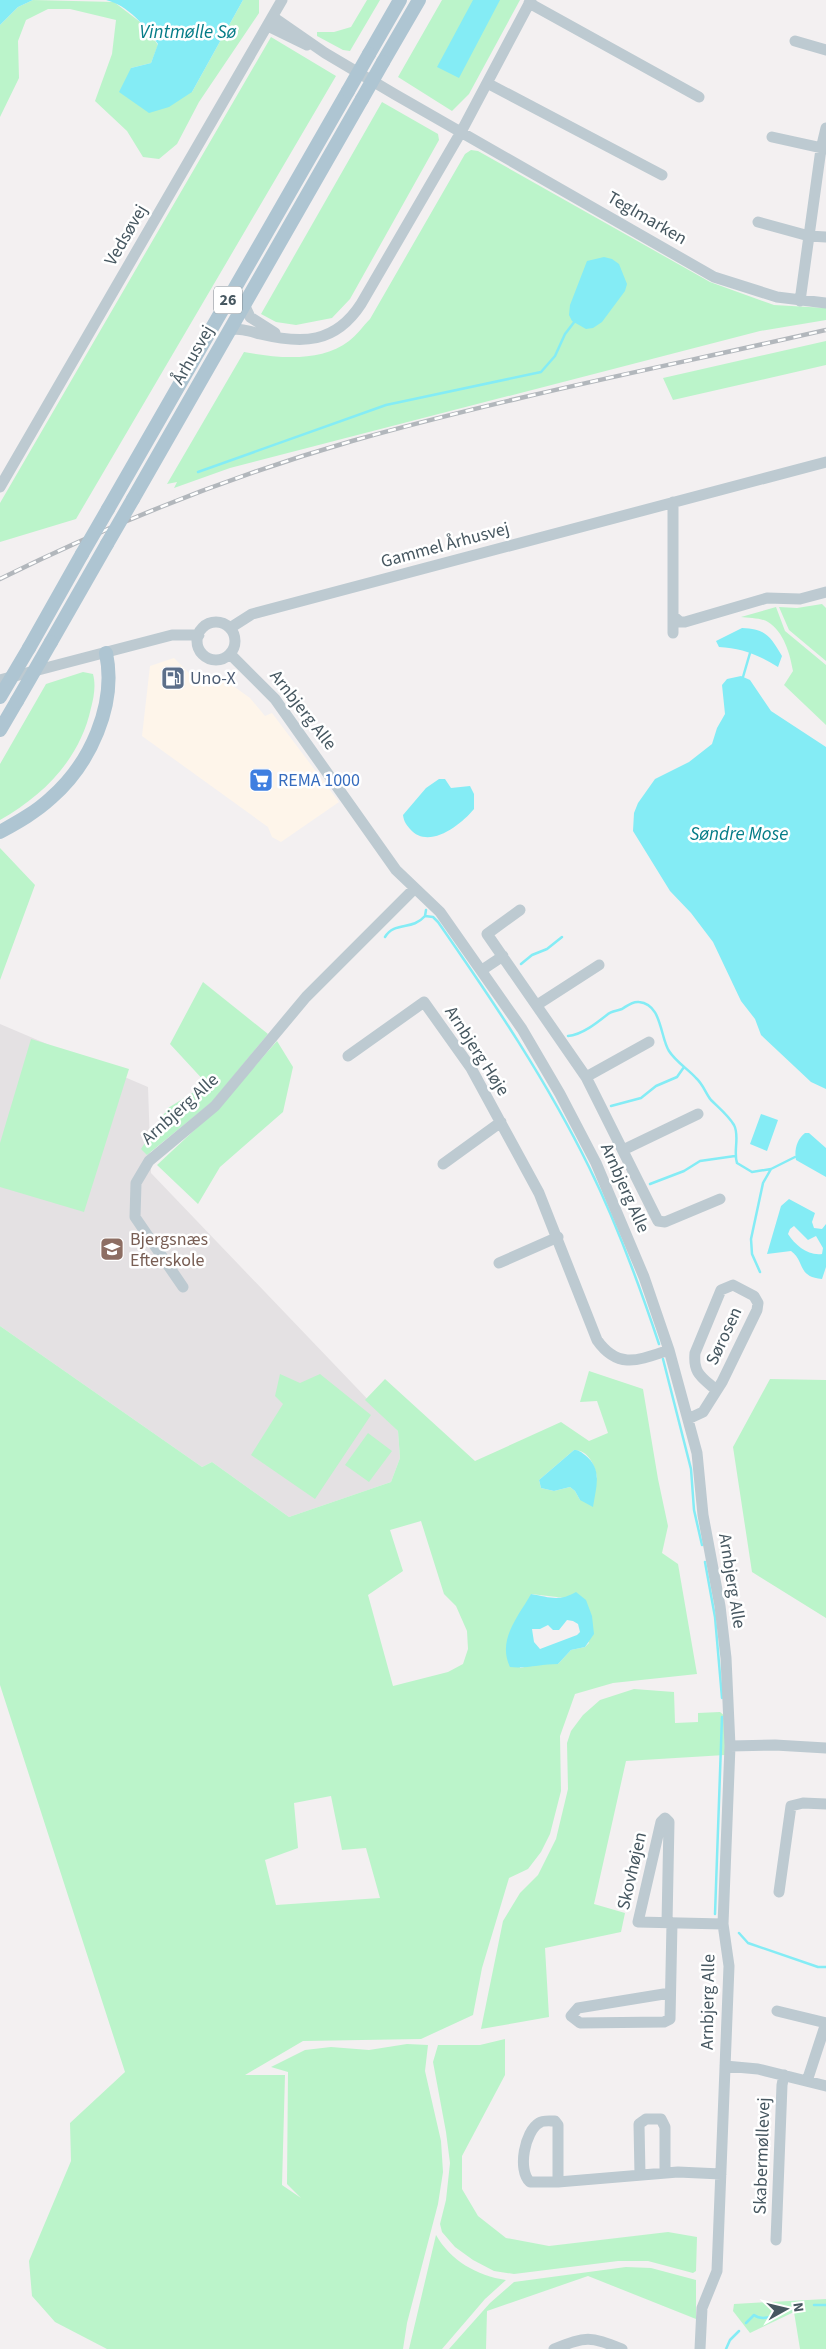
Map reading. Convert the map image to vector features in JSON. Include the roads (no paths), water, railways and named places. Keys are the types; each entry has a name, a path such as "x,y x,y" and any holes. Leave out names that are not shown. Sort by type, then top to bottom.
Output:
{"main road":[{"name":"Århusvej","path":"0,697 400,0"},
{"name":"Århusvej","path":"0,730 419,0"},
{"path":"0,832 52,798 87,756 102,719 106,696 108,662 106,653"}],"street":[{"name":"Vedsøvej","path":"0,487 282,0"},
{"path":"229,330 244,329 302,341 320,337 339,329 355,314 461,132 530,1 699,97"},
{"name":"Teglmarken","path":"270,22 714,278 750,290 800,301 826,303"},
{"path":"795,41 826,50"},
{"path":"487,83 662,176"},
{"path":"800,301 826,128"},
{"path":"772,136 823,149"},
{"path":"758,222 809,236 826,237"},
{"path":"244,304 250,318 285,339"},
{"name":"Gammel Århusvej","path":"230,628 252,614 826,462"},
{"path":"673,502 673,633"},
{"path":"673,616 680,622 685,622 767,598 800,599 826,592"},
{"path":"210,623 221,623 230,628 235,640 230,654 220,660 204,656 198,646 198,635 201,630 210,623"},
{"path":"0,680 172,634 198,635"},
{"name":"Arnbjerg Alle","path":"230,654 275,699 396,870 440,912 522,1029 560,1094 596,1163 644,1277 688,1419 697,1454 703,1514 720,1606 726,1658 730,1746 723,1924 729,1966 717,2271 702,2308 700,2349"},
{"name":"Arnbjerg Alle","path":"183,1286 135,1217 136,1183 149,1161 215,1106 306,997 414,889"},
{"path":"520,910 487,934 586,1077 658,1221 665,1222 720,1199"},
{"path":"482,970 503,956"},
{"path":"537,1005 599,964"},
{"name":"Arnbjerg Høje","path":"348,1056 424,1002 471,1068 539,1193 598,1340 606,1352 615,1358 634,1360 668,1350"},
{"path":"586,1077 649,1042"},
{"path":"622,1150 698,1114"},
{"name":"Arnbjerg Høje","path":"444,1164 501,1122"},
{"path":"498,1263 558,1237"},
{"name":"Sørosen","path":"688,1419 703,1412 727,1373 757,1310 758,1303 754,1296 733,1285 721,1290 695,1353 694,1364 697,1373 716,1390"},
{"path":"730,1746 775,1745 826,1748"},
{"path":"779,1892 791,1806 803,1803 826,1804"},
{"name":"Skovhøjen","path":"670,1993 578,2008 571,2016 580,2023 664,2022 670,2019 670,1993 670,1923 669,1822 666,1818 661,1822 638,1922 670,1923 723,1924"},
{"path":"777,2011 826,2023 808,2081"},
{"name":"Skabermøllevej","path":"725,2066 758,2069 826,2086"},
{"name":"Skabermøllevej","path":"776,2240 782,2085 784,2075"},
{"path":"640,2175 639,2124 646,2119 661,2119 665,2127 666,2173"},
{"path":"558,2182 558,2125 554,2120 541,2121 536,2124 524,2149 523,2166 525,2177 530,2182 558,2182 666,2173 721,2174"},
{"path":"554,2349 579,2339 596,2338 622,2349"}],"water":[{"path":"0,0 33,0 18,7 0,25"},
{"name":"Vintmølle Sø","path":"106,0 243,0 192,92 169,107 149,113 119,92 131,68 151,63 158,44 142,24 129,12"},
{"path":"473,0 500,0 459,78 437,67"},
{"path":"604,257 612,259 619,264 627,284 625,291 602,322 593,328 586,329 572,321 569,315 570,305 587,261"},
{"path":"742,628 762,632 774,643 782,656 778,667 750,653 719,647 716,641"},
{"name":"Søndre Mose","path":"741,676 750,680 771,711 826,747 826,1089 811,1082 761,1035 755,1019 741,1001 713,942 691,913 670,891 633,831 634,813 638,803 655,779 689,762 712,744 717,728 725,714 722,685 727,679"},
{"path":"439,779 445,779 451,788 470,786 474,794 474,809 461,822 443,833 426,837 417,835 406,824 403,815 426,788"},
{"path":"761,1114 778,1120 767,1151 750,1144"},
{"path":"805,1133 809,1133 826,1148 826,1177 796,1160 795,1152 797,1145"},
{"path":"789,1199 815,1213 812,1222 814,1228 822,1229 826,1224 826,1267 822,1279 814,1278 805,1272 791,1251 767,1254 781,1206","holes":["794,1226 808,1240 816,1236 823,1248 822,1254 812,1253 798,1246 788,1234 790,1229"]},
{"path":"574,1450 579,1451 591,1460 596,1472 597,1485 593,1507 580,1500 575,1491 570,1487 554,1491 541,1488 539,1480"},
{"path":"576,1592 586,1600 592,1616 594,1634 585,1647 571,1650 558,1664 510,1667 506,1647 508,1638 515,1620 531,1594 554,1598","holes":["567,1620 578,1624 580,1632 577,1635 540,1649 534,1642 532,1629 540,1629 548,1625 553,1630 559,1630"]}],"waterway":[{"path":"198,472 386,405 541,372 555,356 565,334 575,321"},
{"path":"743,677 750,653"},
{"path":"426,910 425,916 433,917 438,922 499,1012 573,1135 618,1232 659,1344"},
{"path":"385,937 394,929 420,921 425,916"},
{"path":"521,964 532,955 547,949 562,937"},
{"path":"568,1036 584,1031 609,1013 622,1009 632,1003 647,1004 656,1015 669,1051 698,1080 711,1100 734,1125 736,1129 737,1163 752,1172 771,1169"},
{"path":"611,1106 641,1098 656,1086 677,1077 684,1067"},
{"path":"650,1184 684,1171 700,1161 735,1156"},
{"path":"760,1272 752,1254 751,1239 763,1183 771,1169 795,1157"},
{"path":"663,1359 691,1469 694,1510 702,1545"},
{"path":"705,1562 715,1617 722,1698"},
{"path":"715,1914 722,1717"},
{"path":"739,1933 748,1943 818,1967 826,1967"},
{"path":"814,2305 826,2305"},
{"path":"746,2323 754,2315 764,2318 797,2307"},
{"path":"726,2349 730,2340 739,2331"}],"railway":[{"path":"0,579 43,558 173,502 262,469 352,441 529,396 826,330"}],"place":[{"name":"Uno-X","path":"173,678"},
{"name":"REMA 1000","path":"261,780"},
{"name":"Bjergsnæs Efterskole","path":"112,1249"}]}
